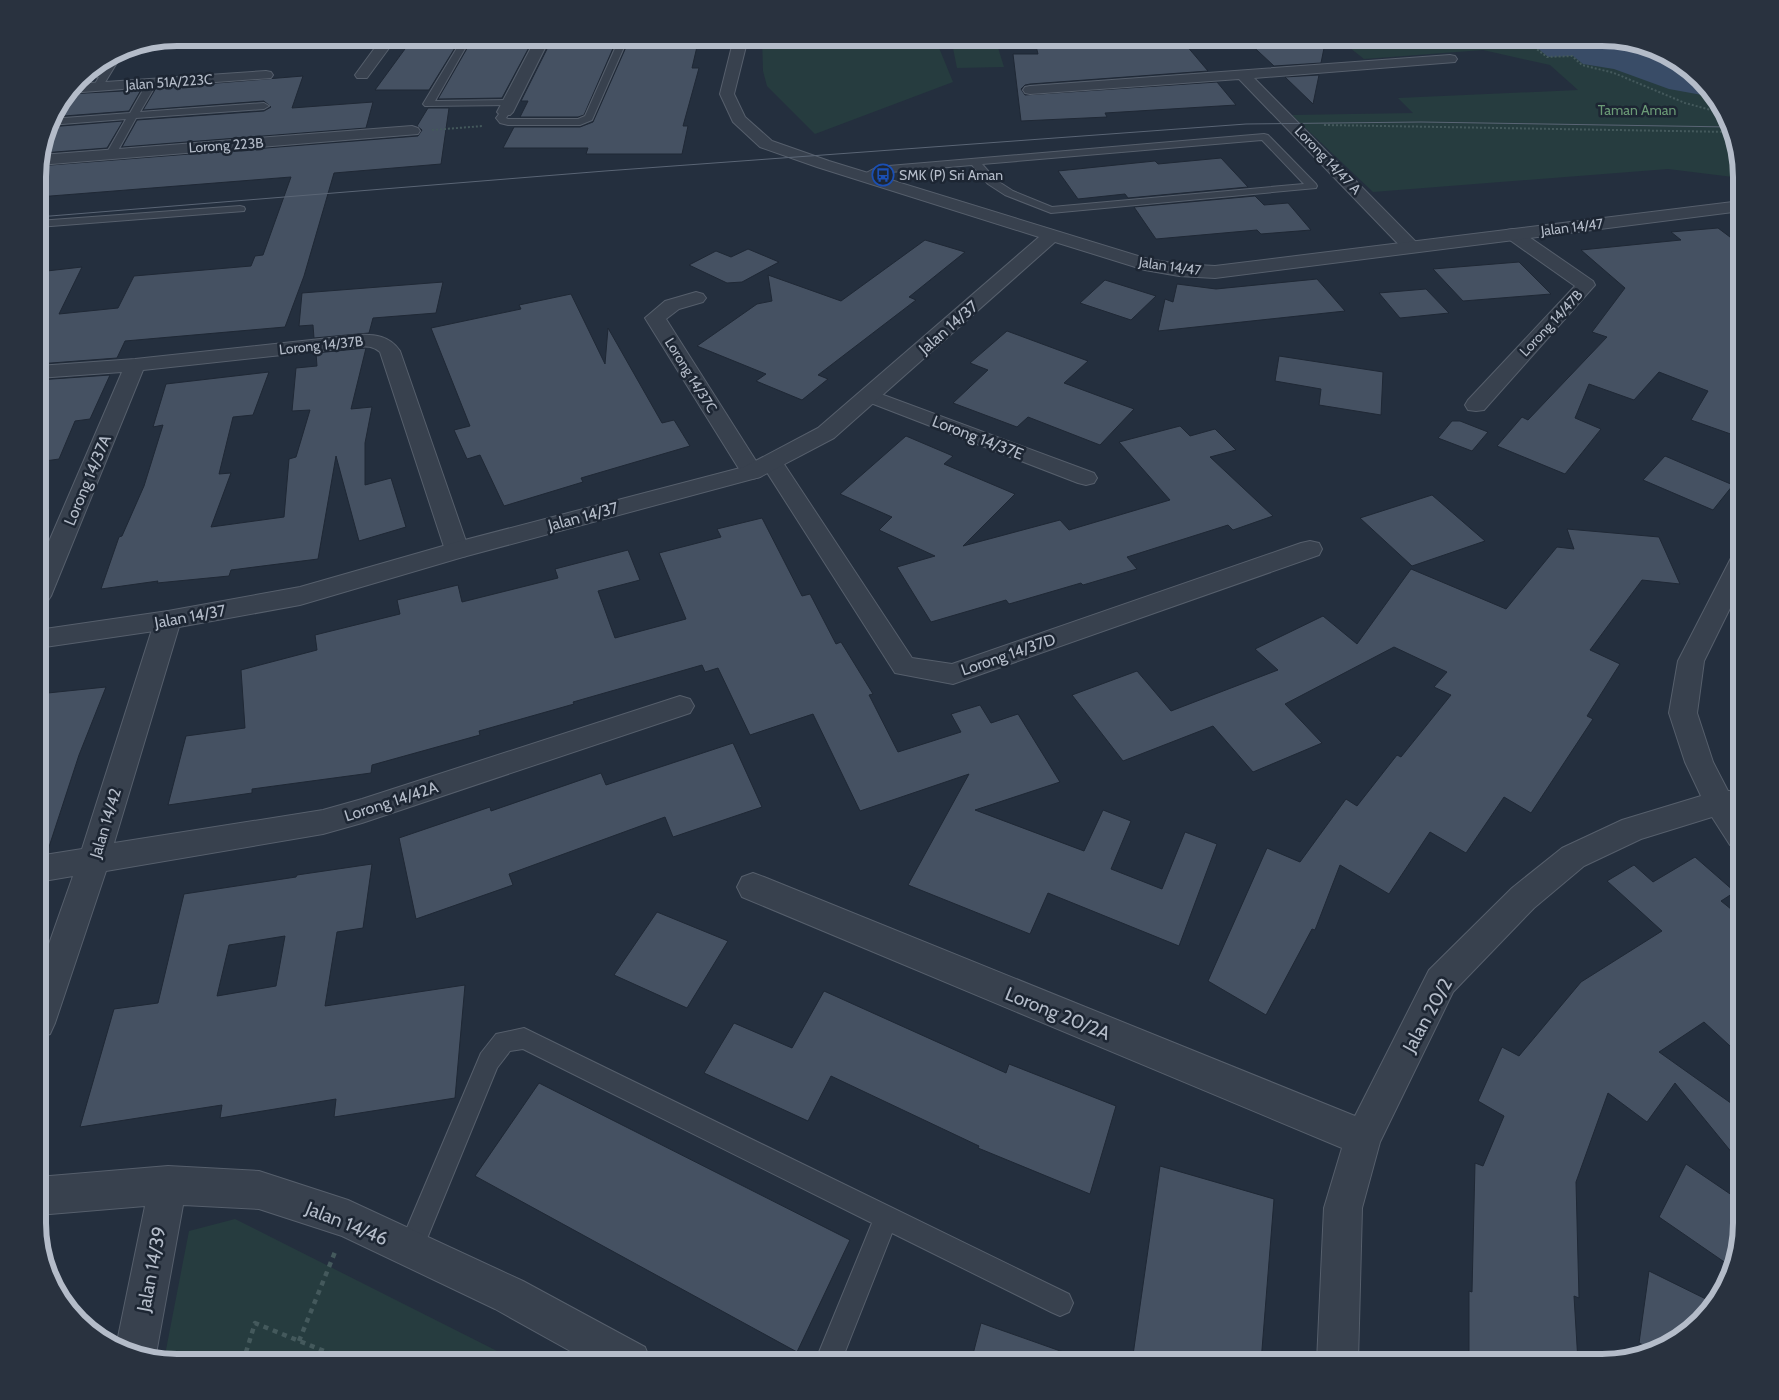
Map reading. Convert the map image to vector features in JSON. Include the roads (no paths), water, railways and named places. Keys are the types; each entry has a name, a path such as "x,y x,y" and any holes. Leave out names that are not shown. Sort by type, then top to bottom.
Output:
{"street":[{"path":"362,75 383,47"},
{"path":"506,112 539,47"},
{"name":"Jalan 14/47","path":"739,47 727,94 738,119 766,144 864,177 1145,264 1196,272 1215,272 1733,207"},
{"path":"1030,90 1450,59"},
{"name":"Jalan 51A/223C","path":"82,88 266,75"},
{"name":"Lorong 14/47 A","path":"1243,75 1293,124 1411,247"},
{"name":"Lorong 223B","path":"48,159 412,131"},
{"name":"Lorong 14/47B","path":"1476,405 1586,286 1513,234"},
{"name":"Jalan 14/37","path":"47,638 168,620 300,596 457,550 762,468 826,433 1052,235"},
{"name":"Lorong 14/37C","path":"696,298 672,305 654,318 762,468"},
{"name":"Lorong 14/37B","path":"47,371 136,365 357,340 380,341 390,351 457,550"},
{"name":"Lorong 14/37A","path":"47,575 136,365"},
{"name":"Lorong 14/37E","path":"870,396 1086,478"},
{"name":"Lorong 14/37D","path":"762,468 904,666 953,674 1310,550"},
{"path":"1730,803 1699,762 1683,713 1691,661 1733,579"},
{"name":"Jalan 14/42","path":"47,998 94,860 168,620"},
{"name":"Lorong 14/42A","path":"47,868 323,822 362,812 680,706"},
{"name":"Jalan 20/2","path":"1338,1354 1343,1208 1364,1138 1441,981 1523,898 1573,857 1633,829 1730,803"},
{"name":"Lorong 20/2A","path":"753,887 1364,1138"},
{"name":"Jalan 14/46","path":"47,1195 168,1184 259,1190 348,1219 510,1295 616,1354"},
{"name":"Jalan 14/39","path":"136,1347 168,1184"}],"lane":[{"path":"462,47 428,104 580,122 589,118 620,47"},
{"path":"98,87 112,64"},
{"path":"96,75 106,74"},
{"path":"111,154 152,83"},
{"path":"59,121 264,106"},
{"path":"864,177 877,170 1264,137 1312,186 1051,210 1009,193 992,182 975,162"},
{"path":"47,223 240,209"},
{"path":"410,1249 489,1061 504,1041 524,1038 1060,1303"},
{"path":"831,1354 886,1218"}],"water":[{"path":"1535,46 1602,46 1628,49 1660,60 1682,73 1704,95 1669,89 1614,69 1583,64 1573,56 1548,57"}],"tram line":[{"path":"47,216 605,171 1246,124 1421,122 1723,127"}],"place":[{"name":"SMK (P) Sri Aman","path":"883,175"}],"park label":[{"name":"Taman Aman","path":"1637,110"}]}
